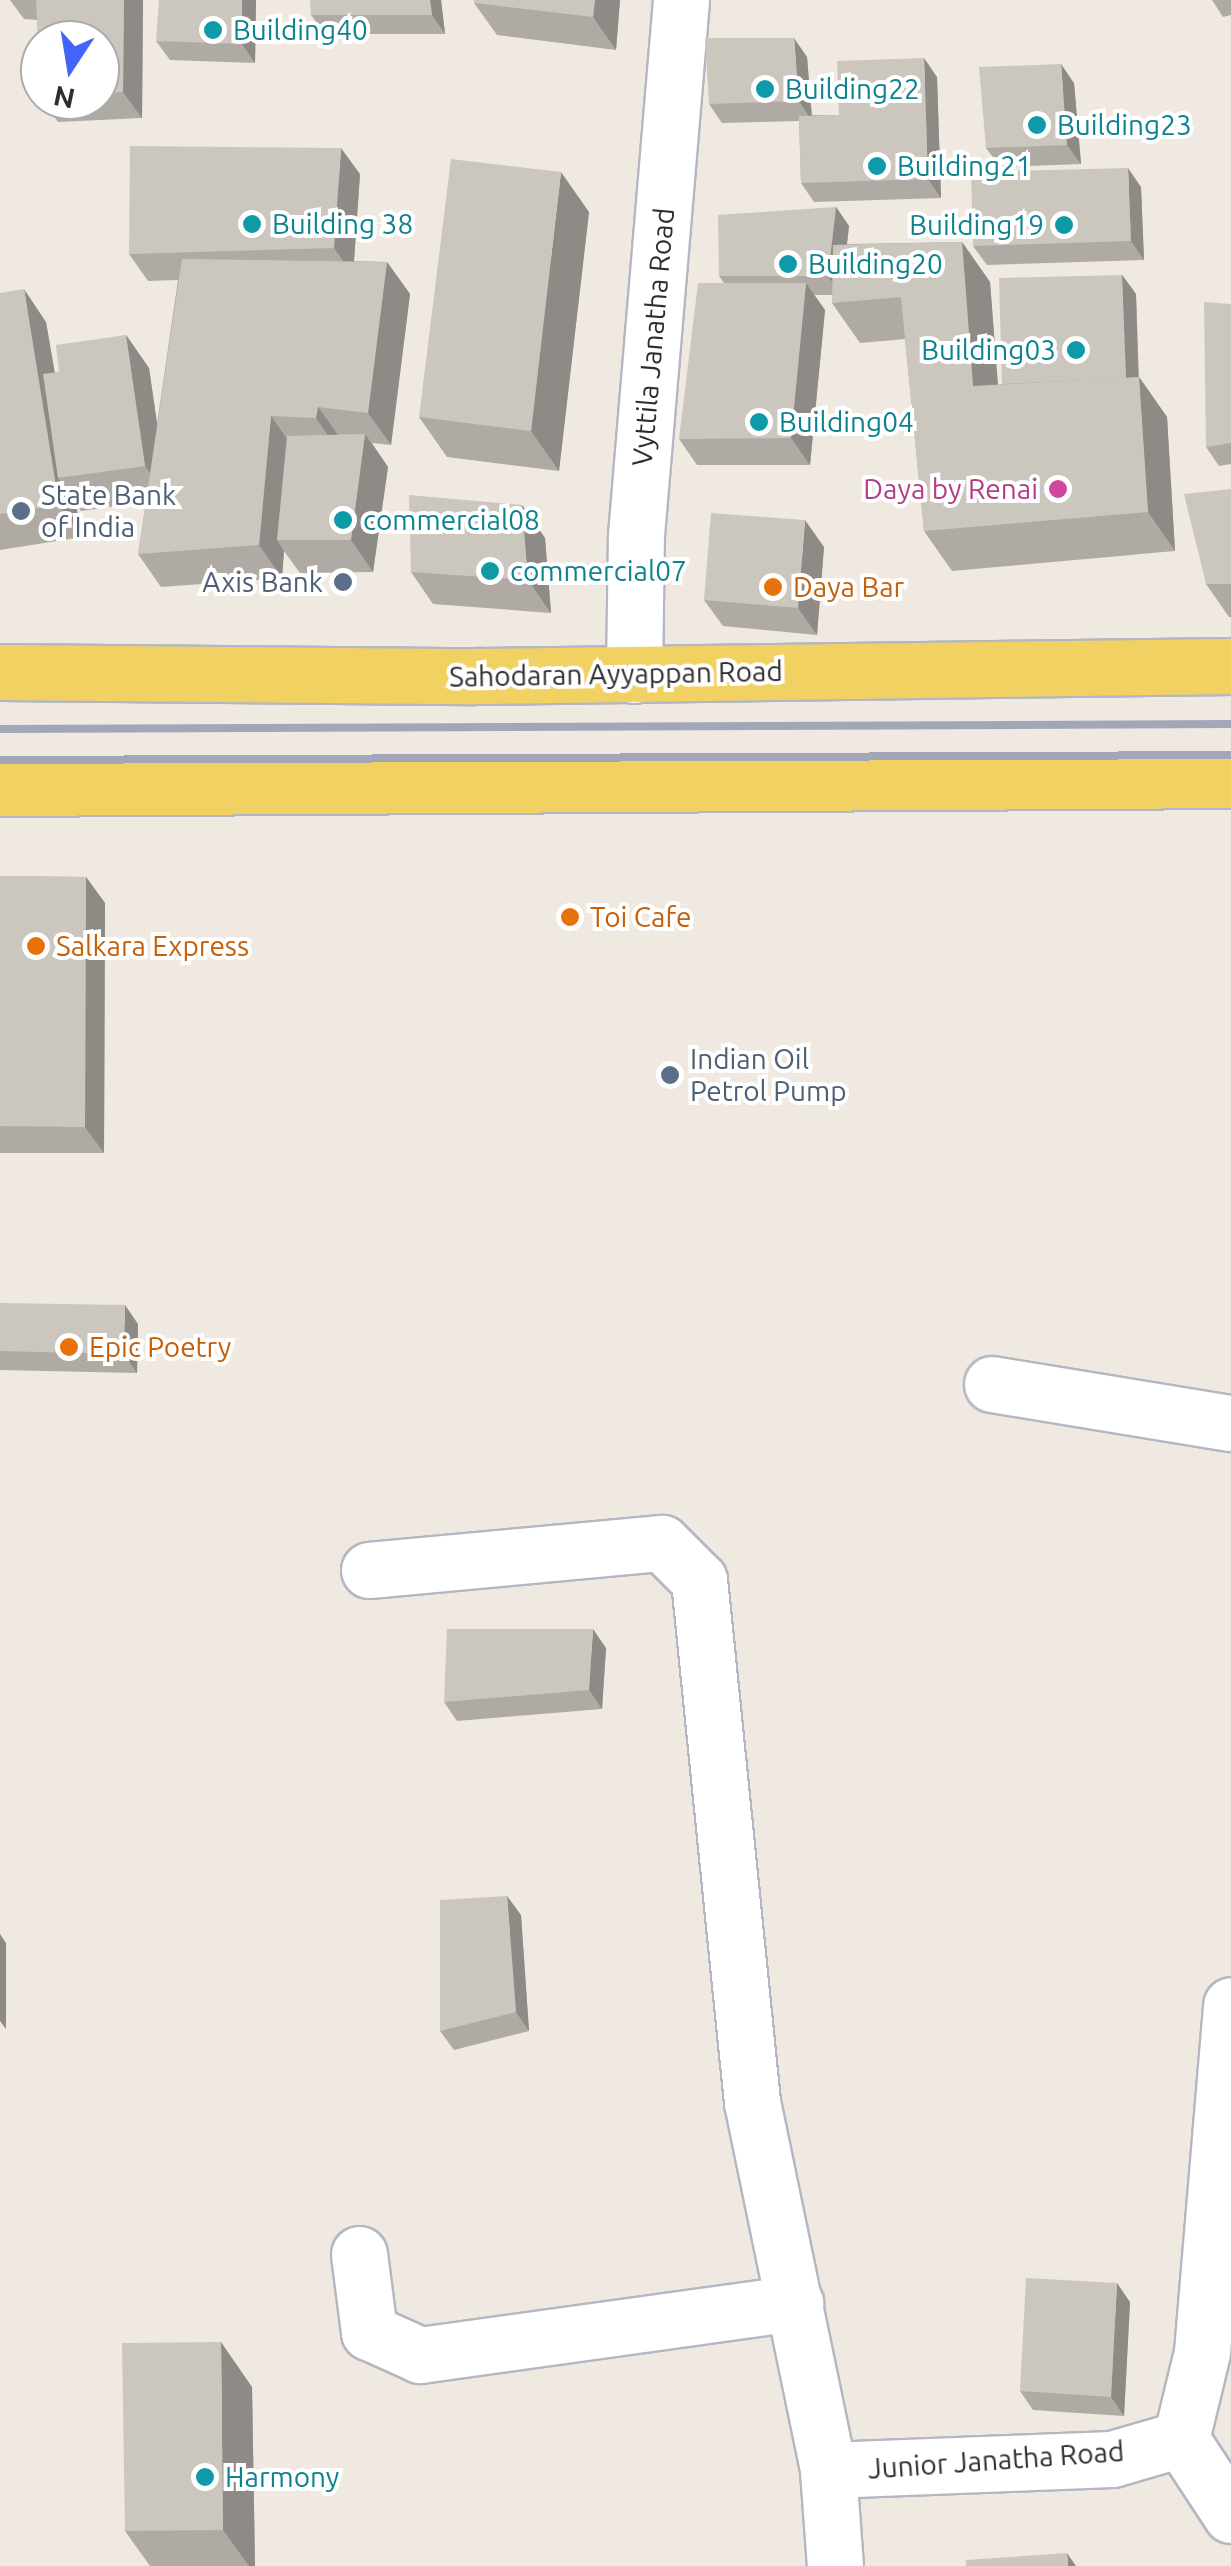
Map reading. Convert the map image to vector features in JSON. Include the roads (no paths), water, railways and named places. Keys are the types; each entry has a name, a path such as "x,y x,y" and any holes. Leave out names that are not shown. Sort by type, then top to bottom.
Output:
{"main road":[{"name":"Sahodaran Ayyappan Road","path":"0,672 634,675 1231,666"},
{"path":"0,788 1231,780"}],"street":[{"name":"Vyttila Janatha Road","path":"634,675 636,535 681,0"},
{"path":"992,1384 1231,1423"},
{"path":"369,1570 662,1543 699,1580 752,2102 828,2470"},
{"path":"1231,2004 1202,2352 1181,2438 1231,2515"},
{"path":"359,2254 369,2332 420,2355 794,2302"},
{"name":"Junior Janatha Road","path":"835,2566 828,2470 1112,2458 1181,2438"}],"railway":[{"path":"0,729 1231,724"},
{"path":"0,760 1231,755"}],"place":[{"name":"Building40","path":"213,30"},
{"name":"Building22","path":"765,89"},
{"name":"Building23","path":"1037,125"},
{"name":"Building21","path":"877,166"},
{"name":"Building 38","path":"252,224"},
{"name":"Building19","path":"1064,225"},
{"name":"Building20","path":"788,264"},
{"name":"Building03","path":"1076,350"},
{"name":"Building04","path":"759,422"},
{"name":"Daya by Renai","path":"1058,489"},
{"name":"State Bank of India","path":"21,511"},
{"name":"commercial08","path":"343,520"},
{"name":"commercial07","path":"490,571"},
{"name":"Axis Bank","path":"343,582"},
{"name":"Daya Bar","path":"773,587"},
{"name":"Toi Cafe","path":"570,917"},
{"name":"Salkara Express","path":"36,946"},
{"name":"Indian Oil Petrol Pump","path":"670,1075"},
{"name":"Epic Poetry","path":"69,1347"},
{"name":"Harmony","path":"205,2477"}]}
